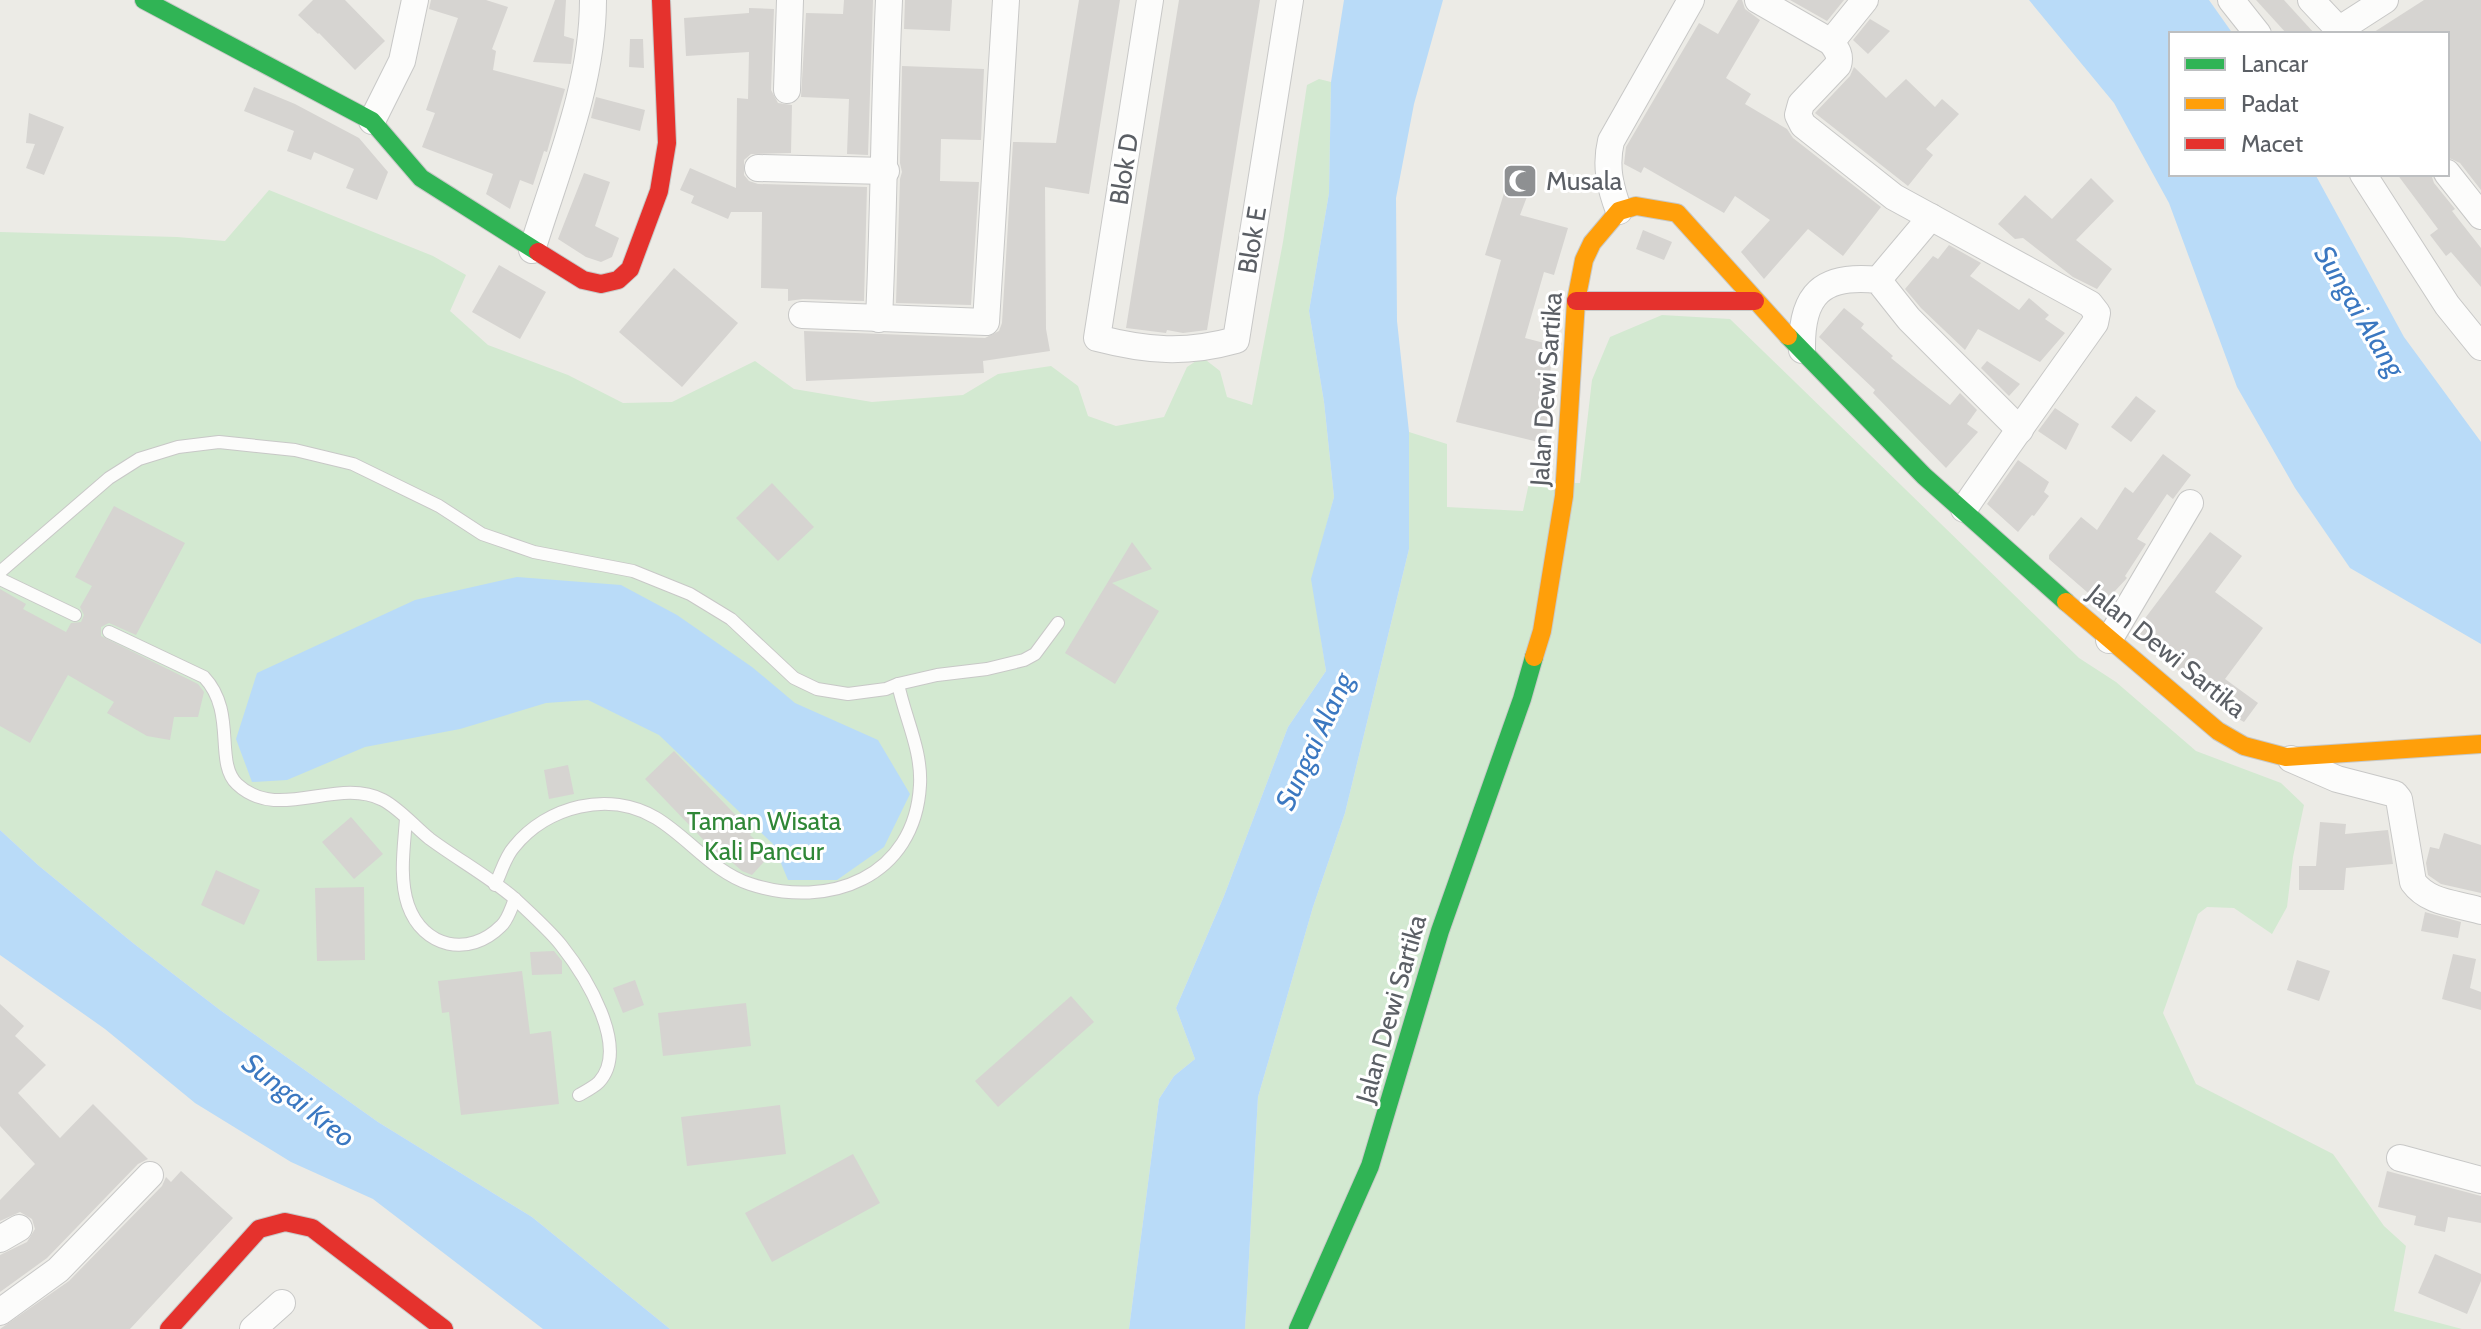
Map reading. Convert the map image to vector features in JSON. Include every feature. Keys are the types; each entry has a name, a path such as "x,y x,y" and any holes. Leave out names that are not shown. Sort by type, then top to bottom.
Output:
{"street":[{"path":"144,0 372,121 421,178 532,250 583,280 601,284 618,280 630,269 659,191 667,143 661,0"},
{"path":"372,121 402,61 415,0"},
{"path":"532,250 584,81 593,35 593,0"},
{"path":"787,90 790,0"},
{"path":"879,319 889,0"},
{"path":"802,315 986,322 1006,0"},
{"name":"Blok D","path":"1097,338 1150,0"},
{"name":"Blok E","path":"1097,338 1133,348 1175,351 1236,340 1290,0"},
{"path":"1619,211 1609,186 1608,153 1611,141 1691,0"},
{"path":"1758,0 1831,42 1840,57 1838,65 1801,104 1798,111 1803,125 1894,197 2090,304 2097,313 2095,323 1964,509"},
{"path":"1831,42 1865,0"},
{"path":"2231,0 2256,32"},
{"path":"2311,0 2341,32 2385,0"},
{"path":"758,168 886,171"},
{"path":"2364,176 2447,305 2481,347"},
{"path":"2449,176 2481,216"},
{"name":"Jalan Dewi Sartika","path":"1298,1329 1370,1166 1440,931 1522,699 1542,631 1564,496 1576,301 1584,260 1592,243 1619,211 1636,206 1677,213 1755,301 1892,445 2109,640 2218,731 2244,746 2286,757 2481,744"},
{"path":"1878,280 1931,217"},
{"path":"1802,350 1802,330 1808,307 1820,289 1837,280 1855,277 1878,280 1909,319 2020,430"},
{"path":"1576,301 1755,301"},
{"path":"2109,640 2190,503"},
{"path":"2286,757 2337,779 2395,794 2399,799 2413,882 2427,897 2481,911"},
{"path":"2400,1158 2481,1180"},
{"path":"0,1312 58,1270 150,1175"},
{"path":"169,1329 259,1229 268,1224 294,1222 312,1228 444,1329"},
{"path":"253,1329 282,1303"}],"lane":[{"path":"0,572 109,478 139,459 178,447 219,442 295,450 353,464 439,506 482,534 534,552 633,571 690,594 731,619 794,678 817,689 848,694 886,689 937,675 987,669 1024,660 1035,654 1058,623"},
{"path":"0,579 75,615"},
{"path":"109,632 204,677 214,688 222,710 229,771 235,783 266,798 294,801 354,792 383,800 515,899 560,943 592,991 606,1025 608,1068 599,1082 579,1095"},
{"path":"495,885 512,849 539,821 572,807 593,804 628,806 654,817 724,873 750,884 787,892 834,891 866,879 890,858 905,839 916,810 920,786 919,754 898,684"},
{"path":"406,819 403,879 408,904 429,937 450,945 486,938 504,924 515,899"}],"green space":[{"name":"Taman Wisata Kali Pancur","path":"1319,79 1331,82 1329,193 1309,311 1324,402 1334,497 1312,579 1326,671 1288,727 1224,896 1176,1008 1195,1059 1174,1076 1159,1099 1129,1329 670,1329 532,1217 378,1122 220,1010 133,943 0,830 0,232 225,241 269,190 433,256 466,275 450,311 488,345 568,375 623,403 672,402 755,361 794,389 872,402 963,395 998,374 1051,366 1078,386 1088,416 1116,426 1164,417 1187,367 1202,357 1220,371 1227,397 1252,405 1283,242 1307,85"},
{"path":"1662,315 1730,319 2079,658 2116,682 2196,751 2281,783 2304,805 2287,907 2272,934 2234,908 2207,907 2198,914 2163,1013 2196,1084 2333,1154 2384,1226 2406,1246 2394,1311 2462,1329 1245,1329 1258,1097 1313,907 1345,813 1409,549 1409,432 1447,444 1447,507 1523,511 1529,483 1580,483 1592,380 1610,337"}],"water":[{"name":"Sungai Alang","path":"1344,0 1443,0 1414,104 1396,198 1397,321 1409,432 1409,549 1345,813 1313,907 1258,1097 1245,1329 1129,1329 1159,1099 1174,1076 1195,1059 1176,1008 1224,896 1288,727 1326,671 1311,579 1334,497 1324,402 1309,311 1329,193 1331,82"},
{"name":"Sungai Alang","path":"2029,0 2209,0 2232,32 2169,32 2169,176 2316,176 2404,337 2481,442 2481,644 2350,568 2295,488 2237,387 2169,203 2114,103"},
{"path":"517,577 621,585 677,615 752,667 795,703 878,740 910,794 884,847 837,880 788,880 773,844 659,735 588,700 546,703 460,729 365,747 287,780 252,782 236,739 257,673 415,600"},
{"name":"Sungai Kreo","path":"0,830 133,943 220,1010 378,1122 532,1217 670,1329 543,1329 373,1199 291,1162 195,1103 105,1029 0,955"}],"building":[{"path":"313,0 345,0 385,41 355,70 298,15"},
{"path":"431,0 486,0 508,7 492,49 496,51 493,70 565,89 547,152 544,151 533,185 520,180 510,209 486,194 493,174 422,147 435,113 426,110 458,18 429,9"},
{"path":"555,0 566,0 564,36 574,39 571,64 533,62"},
{"path":"844,0 873,0 868,155 847,154 849,99 801,97 806,13 843,14"},
{"path":"905,0 952,0 950,31 904,29"},
{"path":"1079,0 1120,0 1089,194 1045,187 1046,329 1050,351 983,361 984,373 806,381 804,331 985,338 999,331 1002,323 1013,142 1056,143"},
{"path":"1179,0 1260,0 1207,330 1183,333 1167,330 1166,333 1126,328"},
{"path":"1738,0 1742,0 1745,9 1760,20 1726,78 1751,94 1745,104 1787,129 1793,138 1881,207 1843,256 1808,229 1764,279 1741,252 1770,220 1735,196 1724,213 1644,167 1641,173 1624,164 1626,147 1699,23 1718,34"},
{"path":"1790,0 1844,0 1827,21"},
{"path":"2256,0 2284,0 2313,32 2285,32"},
{"path":"2424,0 2481,0 2481,190 2460,163 2449,158 2449,32 2374,32"},
{"path":"749,8 774,9 771,90 778,103 792,105 791,153 751,154 744,160 744,175 758,184 867,187 864,301 788,301 788,289 761,288 762,212 731,212 728,219 691,203 694,196 680,190 690,168 736,188 737,98 748,99 749,52 686,56 684,18 749,13"},
{"path":"1870,19 1890,31 1868,54 1853,40"},
{"path":"630,39 643,39 644,68 629,67"},
{"path":"902,66 984,69 981,140 941,139 940,181 979,182 971,305 896,303 902,172"},
{"path":"1854,67 1886,98 1906,79 1935,107 1942,99 1959,114 1926,149 1933,155 1908,186 1815,113 1850,76"},
{"path":"254,87 295,104 359,138 388,172 377,200 346,188 354,169 314,152 311,160 287,151 294,131 244,111"},
{"path":"596,97 645,110 640,131 591,118"},
{"path":"29,113 64,127 44,175 26,168 35,144 26,143"},
{"path":"1513,164 1536,173 1520,215 1568,228 1554,275 1544,272 1525,338 1552,345 1546,444 1456,422 1501,260 1485,255"},
{"path":"584,173 610,182 595,226 619,238 612,257 601,262 586,257 558,239"},
{"path":"2398,176 2432,176 2455,209 2452,211 2481,248 2481,287 2451,252 2446,256 2430,235 2438,229"},
{"path":"2091,178 2114,201 2076,240 2112,269 2097,289 2073,277 2023,238 2015,239 1998,224 2025,195 2052,219"},
{"path":"1643,230 1672,242 1664,260 1636,249"},
{"path":"1949,245 1981,263 1970,276 2019,310 2029,298 2049,315 2045,319 2065,333 2040,362 1978,329 1965,350 1905,289 1933,256 1938,259"},
{"path":"499,265 546,292 520,339 472,312"},
{"path":"674,268 738,323 682,387 619,332"},
{"path":"1844,308 1864,324 1861,328 1893,356 1891,358 1950,405 1960,393 1977,410 1967,424 1978,432 1946,468 1873,393 1875,390 1819,337"},
{"path":"1987,361 2020,384 2009,396 1981,368"},
{"path":"2136,396 2156,411 2131,442 2111,427"},
{"path":"2055,408 2079,424 2066,450 2038,431"},
{"path":"2163,454 2191,475 2173,499 2167,494 2137,539 2146,544 2125,576 2127,578 2102,605 2049,559 2049,555 2081,517 2097,530 2125,487 2133,493"},
{"path":"2018,460 2049,482 2044,492 2049,496 2018,532 1987,504"},
{"path":"772,483 814,527 778,561 736,518"},
{"path":"114,506 185,543 136,635 109,623 101,627 101,636 198,684 204,692 198,717 174,717 170,740 147,736 107,713 114,702 68,675 30,743 0,726 0,589 26,604 23,609 66,632 71,623 81,622 84,615 80,607 92,586 75,577"},
{"path":"2210,532 2242,556 2215,592 2263,628 2225,679 2258,703 2244,722 2230,714 2134,633"},
{"path":"1132,542 1152,569 1112,583 1159,611 1115,684 1065,653"},
{"path":"674,751 771,854 752,875 742,871 726,857 724,860 720,857 645,779"},
{"path":"568,765 574,794 549,799 544,770"},
{"path":"351,817 383,854 354,879 322,842"},
{"path":"2320,822 2346,824 2345,834 2388,830 2393,864 2346,868 2344,890 2299,890 2299,866 2316,866"},
{"path":"2444,833 2481,845 2481,893 2441,884 2428,875 2426,863 2430,847 2439,849"},
{"path":"216,870 260,890 244,925 201,905"},
{"path":"364,887 365,960 317,961 315,888"},
{"path":"2425,912 2461,922 2458,938 2421,931"},
{"path":"554,951 562,961 562,974 532,975 530,952"},
{"path":"2453,954 2476,959 2470,988 2481,992 2481,1010 2442,999"},
{"path":"2297,960 2330,971 2319,1001 2287,990"},
{"path":"522,971 530,1034 551,1031 559,1104 461,1115 449,1012 442,1013 438,981"},
{"path":"635,980 644,1005 623,1013 613,988"},
{"path":"1071,996 1094,1022 998,1107 975,1081"},
{"path":"746,1003 751,1046 663,1056 658,1013"},
{"path":"0,1004 24,1026 15,1036 46,1065 18,1093 60,1138 93,1104 148,1159 138,1164 47,1258 0,1292 0,1255 27,1242 35,1229 32,1219 20,1212 0,1221 0,1200 35,1164 0,1126"},
{"path":"780,1105 786,1154 687,1166 681,1117"},
{"path":"853,1154 880,1203 772,1262 745,1213"},
{"path":"181,1171 233,1218 130,1329 0,1329 69,1281 162,1186 166,1177 171,1182"},
{"path":"2387,1171 2481,1196 2481,1223 2448,1217 2445,1232 2414,1225 2416,1216 2378,1207"},
{"path":"2435,1254 2481,1274 2467,1314 2418,1293"}],"traffic: fast":[{"path":"144,0 372,121 421,178 538,252"},
{"path":"1788,336 1924,476 2066,602"},
{"path":"1298,1329 1370,1166 1440,931 1534,657"}],"traffic: slow":[{"path":"1534,657 1542,631 1564,496 1576,301 1584,260 1592,243 1619,211 1636,206 1677,213 1788,336"},
{"path":"2066,602 2218,731 2244,746 2286,757 2481,744"}],"traffic: jam":[{"path":"538,252 583,280 601,284 618,280 630,269 659,191 667,143 661,0"},
{"path":"1576,301 1755,301"},
{"path":"169,1329 259,1229 285,1222 312,1228 444,1329"}],"place":[{"name":"Musala","path":"1520,181"}]}
